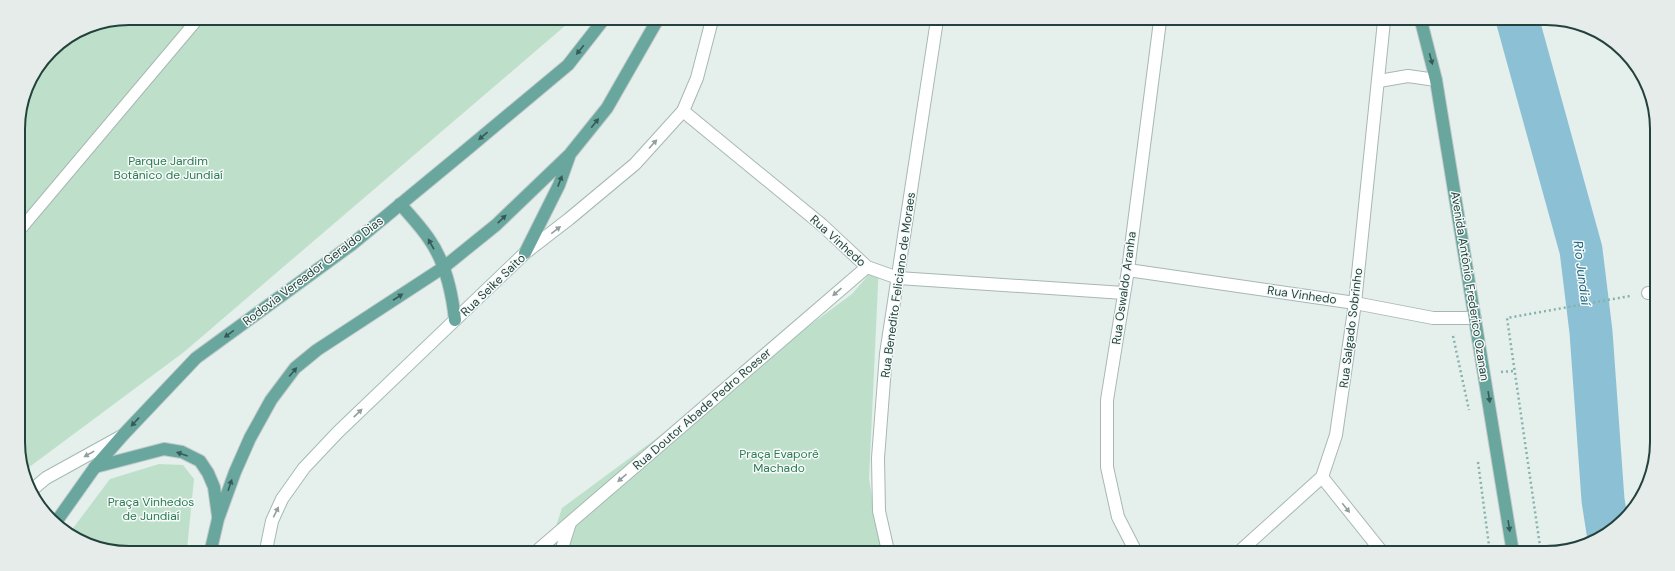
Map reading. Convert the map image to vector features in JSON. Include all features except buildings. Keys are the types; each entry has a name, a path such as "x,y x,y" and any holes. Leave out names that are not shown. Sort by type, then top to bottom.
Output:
{"main road":[{"name":"Rodovia Vereador Geraldo Dias","path":"59,518 95,467 123,435 196,358 351,245 465,151 568,65 599,25"},
{"path":"212,546 218,519 235,472 250,438 271,400 296,368 317,350 444,267 496,225 570,154 607,108 655,25"},
{"name":"Avenida Antônio Frederico Ozanan","path":"1422,25 1436,80 1512,546"},
{"path":"525,253 559,185 570,154"},
{"path":"400,204 430,240 444,267 453,297 455,320"},
{"path":"95,467 164,450 182,452 200,461 208,473 214,487 218,519"}],"street":[{"name":"Rua Seike Saito","path":"267,546 272,521 282,499 304,468 338,432 525,253 569,219 635,164 683,111 697,78 711,25"},
{"name":"Rua Benedito Feliciano de Moraes","path":"887,546 879,511 878,458 886,354 936,25"},
{"name":"Rua Oswaldo Aranha","path":"1133,546 1118,517 1107,467 1107,400 1128,270 1159,25"},
{"name":"Rua Salgado Sobrinho","path":"1322,477 1336,435 1355,303 1384,25"},
{"path":"1379,81 1408,76 1436,80"},
{"name":"Rua Vinhedo","path":"683,111 822,224 867,267 898,278 1124,293"},
{"name":"Rua Doutor Abade Pedro Roeser","path":"543,546 867,267"},
{"name":"Rua Vinhedo","path":"1128,270 1355,303 1433,318 1475,318"},
{"path":"35,487 46,478 123,435"},
{"path":"1246,546 1322,477 1377,546"},
{"path":"563,546 570,523"}],"lane":[{"path":"25,224 193,25"}],"path":[{"path":"1539,546 1508,318 1522,314 1650,293"},
{"path":"1450,318 1469,411"},
{"path":"1477,458 1489,546"}],"green space":[{"name":"Parque Jardim Botânico de Jundiaí","path":"129,25 566,25 184,352 29,468 25,442 25,122 33,89 39,77 51,60 60,51 77,39 89,33 116,26"},
{"name":"Praça Evaporê Machado","path":"879,263 869,479 881,546 553,546 552,538 562,508 852,294"},
{"name":"Praça Vinhedos de Jundiaí","path":"159,464 183,465 194,479 187,546 116,545 89,538 73,529 110,479"}],"waterway":[{"name":"Rio Jundiaí","path":"1519,25 1581,250 1591,332 1603,500 1607,526"}]}
